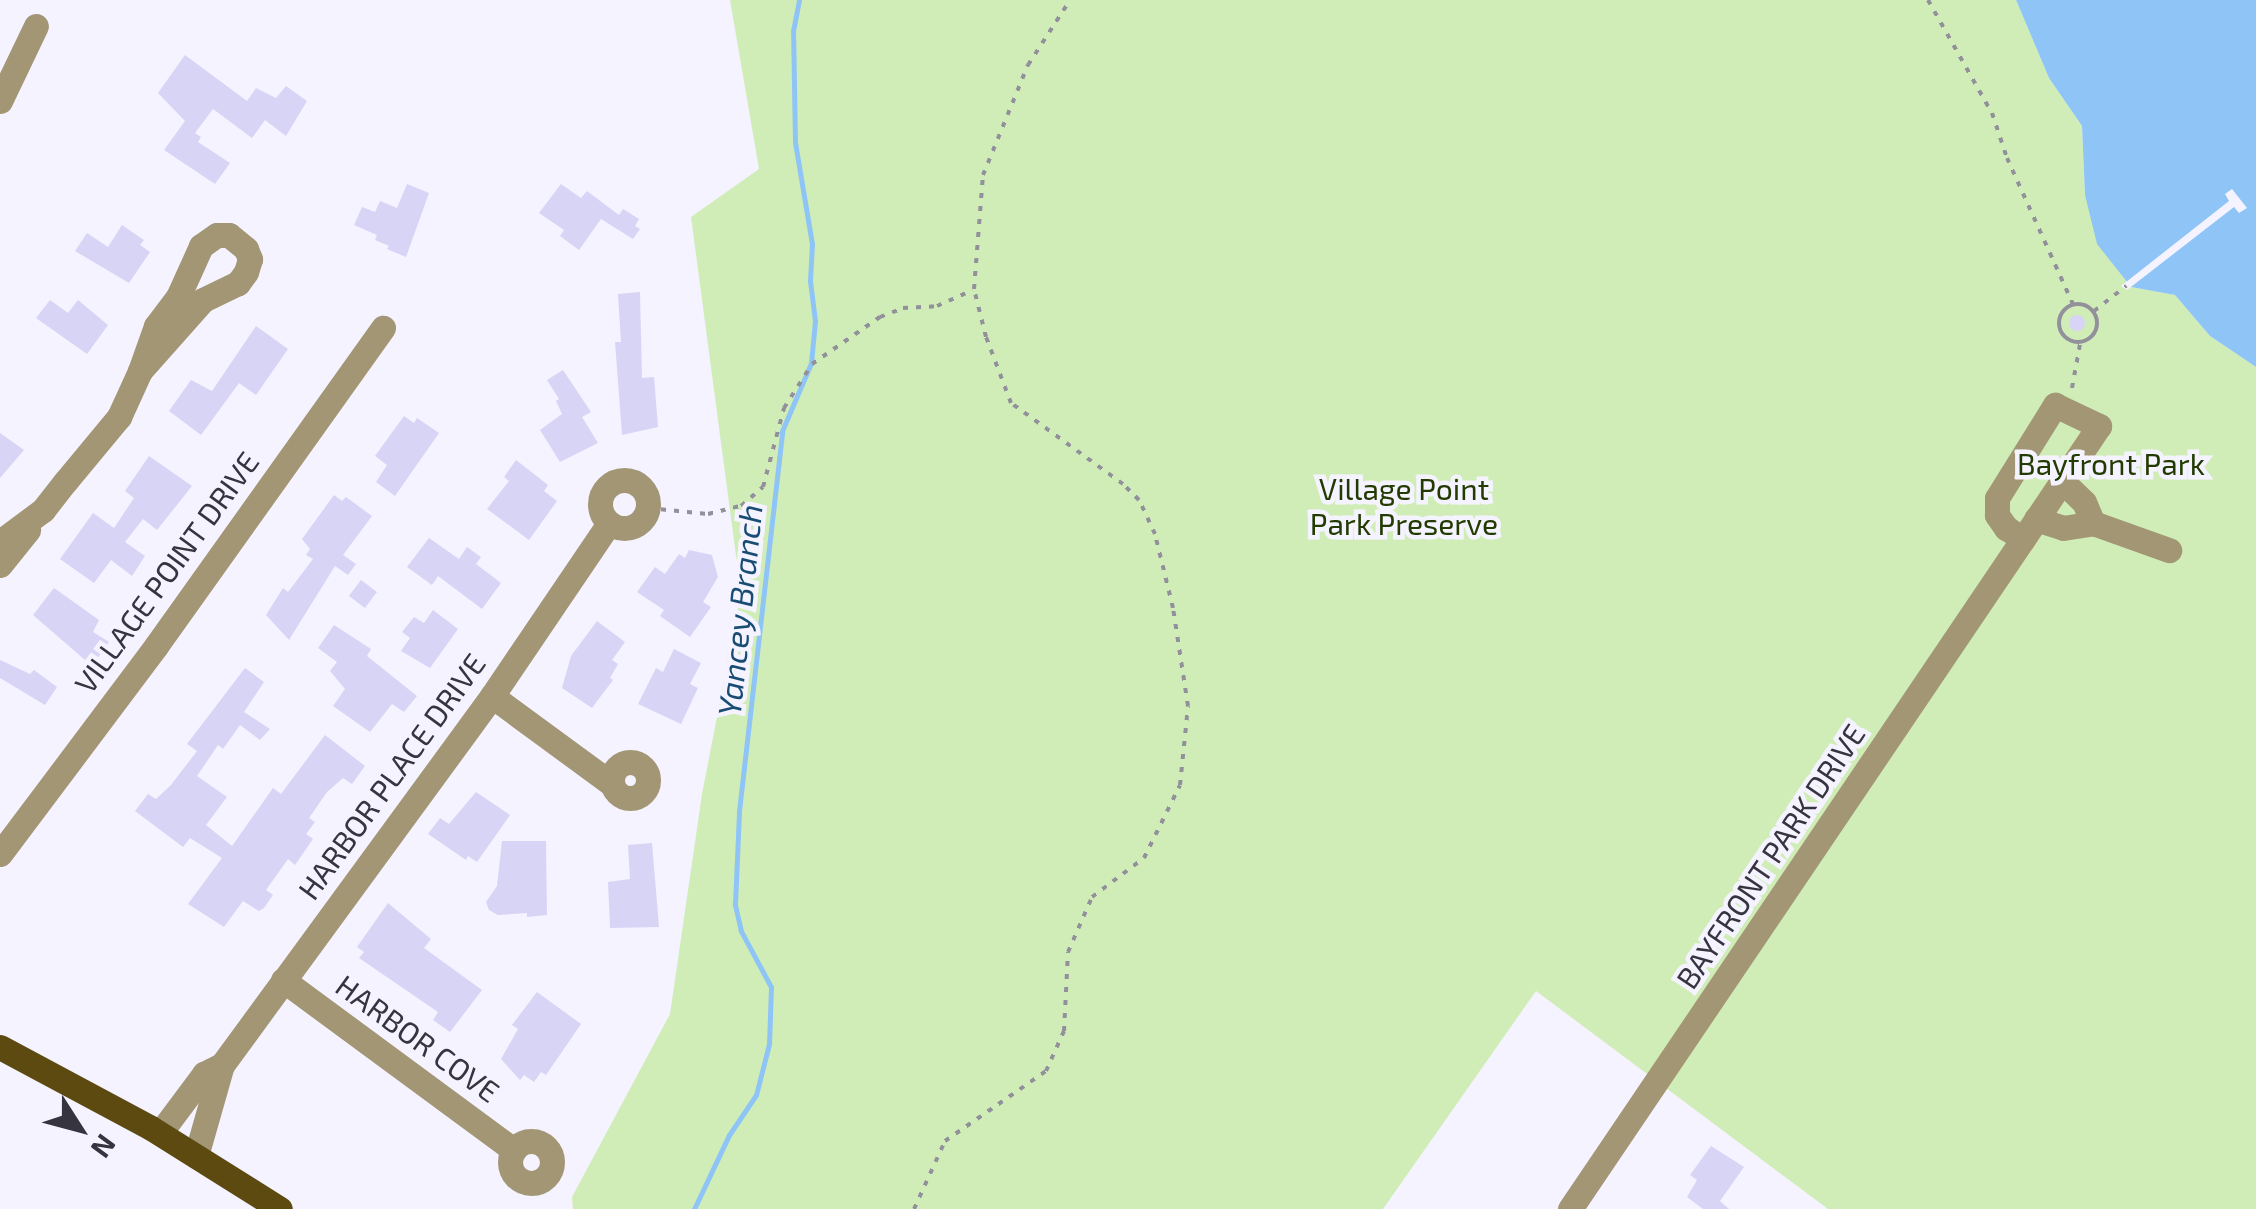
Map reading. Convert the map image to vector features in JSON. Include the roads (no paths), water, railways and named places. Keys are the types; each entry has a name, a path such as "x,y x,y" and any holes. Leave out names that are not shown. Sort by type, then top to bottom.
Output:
{"main road":[{"path":"0,1047 160,1133 280,1209"}],"street":[{"path":"0,101 36,26"},
{"path":"0,565 119,416 156,326 183,288 202,246 217,235 238,240 250,259 238,283 203,300 140,371"},
{"name":"VILLAGE POINT DRIVE","path":"0,854 156,646 384,328"},
{"name":"BAYFRONT PARK DRIVE","path":"1570,1209 2099,426 2064,406 2055,405 2043,420 1996,498 1997,516 2006,528 2029,529"},
{"name":"HARBOR PLACE DRIVE","path":"619,481 640,486 648,508 632,526 610,523 600,502 606,489 619,481"},
{"path":"2062,482 2084,502 2093,523"},
{"path":"0,542 42,510"},
{"name":"HARBOR PLACE DRIVE","path":"196,1156 222,1065 492,696 610,523"},
{"path":"2029,529 2093,523 2169,550"},
{"path":"492,696 612,784"},
{"name":"HARBOR COVE","path":"283,980 514,1150"},
{"name":"HARBOR PLACE DRIVE","path":"160,1133 204,1074 222,1065"}],"water":[{"path":"2016,0 2256,0 2256,367 2210,336 2175,295 2131,287 2097,244 2085,195 2082,126 2049,78"}],"waterway":[{"name":"Yancey Branch","path":"694,1209 729,1135 756,1095 769,1044 771,987 741,931 735,904 739,811 782,431 811,363 815,321 810,281 812,244 795,142 793,31 799,0"}],"park label":[{"name":"Bayfront Park","path":"2111,463"},
{"name":"Village Point Park Preserve","path":"1404,505"}]}
